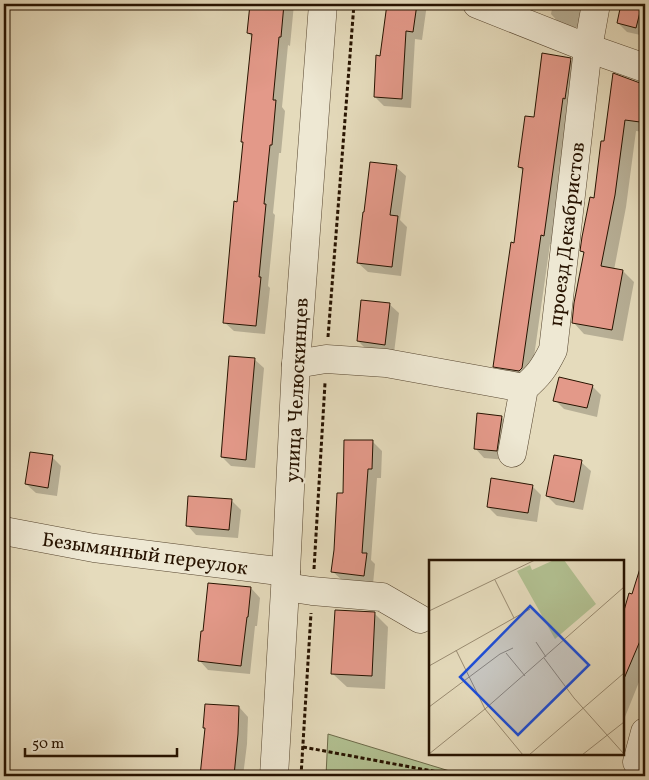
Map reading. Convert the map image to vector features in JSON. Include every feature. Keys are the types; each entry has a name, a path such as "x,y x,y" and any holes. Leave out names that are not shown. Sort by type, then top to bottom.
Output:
{"street":[{"name":"улица Челюскинцев","path":"274,776 286,580 296,364 323,4"},
{"path":"477,4 588,48 645,68"},
{"name":"проезд Декабристов","path":"524,388 544,368 553,350 588,48 596,4"},
{"path":"296,364 326,359 386,363 524,388 512,453"},
{"name":"Безымянный переулок","path":"4,531 286,580 312,591 382,597 420,619"},
{"path":"637,762 645,732"}],"path":[{"path":"302,776 326,359 354,4"},
{"path":"303,747 459,776"}],"green space":[{"path":"328,734 466,776 326,776"}],"building":[{"path":"250,4 284,4 273,100 276,100 264,204 266,204 256,326 223,323 234,201 237,202 243,142 241,142 252,34 247,33"},
{"path":"387,4 417,4 413,32 406,31 402,99 374,97 376,55 380,56"},
{"path":"621,4 642,4 636,28 617,23"},
{"path":"542,53 571,58 565,99 563,98 544,236 541,235 522,368 519,371 493,367 511,242 514,243 523,168 518,167 525,116 534,117"},
{"path":"613,73 645,83 640,122 625,120 615,195 601,266 623,270 612,330 572,323 584,252 580,251 582,237 590,197 594,198 601,141 604,141"},
{"path":"370,162 397,165 390,215 398,216 392,267 357,263"},
{"path":"361,300 390,303 385,345 357,341"},
{"path":"229,356 255,358 246,460 221,457"},
{"path":"559,377 593,385 587,408 553,401"},
{"path":"477,413 502,416 497,451 474,449"},
{"path":"344,440 373,440 372,469 368,469 362,553 367,553 364,576 331,572 337,493 343,493"},
{"path":"30,452 53,455 48,488 25,484"},
{"path":"554,455 582,460 574,502 546,496"},
{"path":"491,478 533,485 528,513 487,507"},
{"path":"188,496 232,499 229,530 186,526"},
{"path":"642,562 645,563 645,642 640,641 624,679 624,610 629,593 632,594"},
{"path":"208,583 251,587 241,666 198,661"},
{"path":"335,610 375,612 372,676 331,674"},
{"path":"205,704 239,706 234,776 200,776 205,728 203,728"}]}
